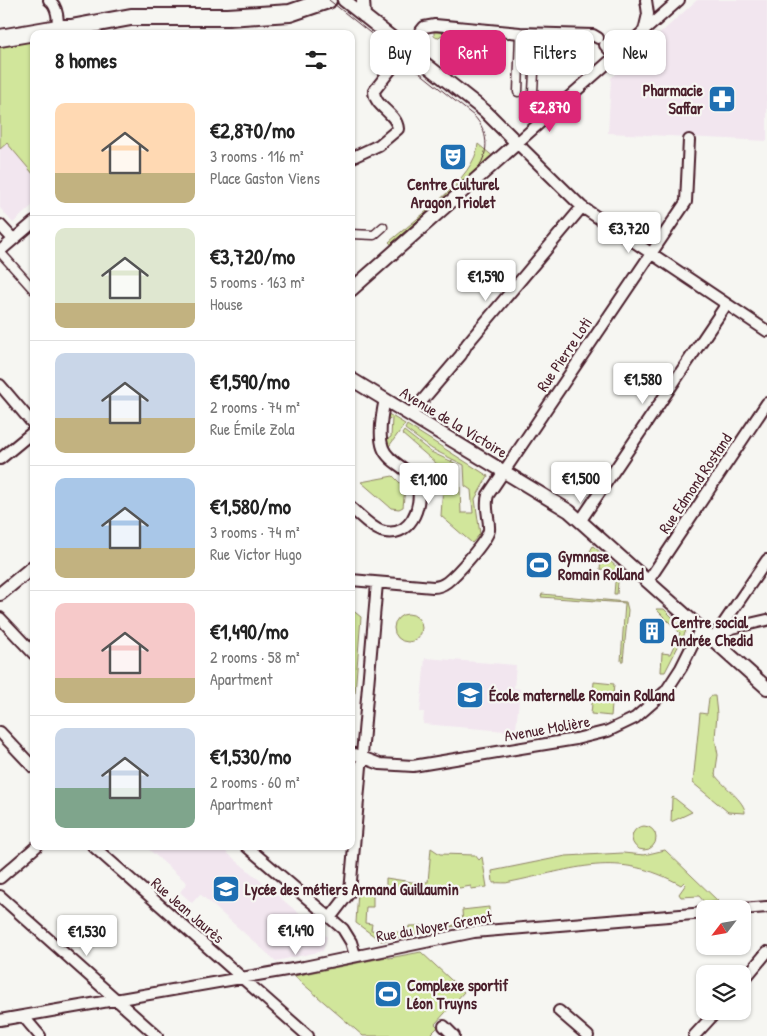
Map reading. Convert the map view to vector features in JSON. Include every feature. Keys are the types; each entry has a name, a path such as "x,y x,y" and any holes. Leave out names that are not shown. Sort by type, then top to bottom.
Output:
{"main road":[{"path":"42,30 58,27 65,20 110,11 295,4 328,0"},
{"path":"0,30 58,27"},
{"path":"0,38 30,32"}],"street":[{"path":"49,0 54,4 58,27"},
{"path":"344,0 381,30"},
{"path":"363,0 364,16"},
{"path":"644,30 648,14 646,0"},
{"path":"652,0 656,21"},
{"path":"645,30 679,0"},
{"path":"420,30 428,26 516,33"},
{"path":"594,36 604,45"},
{"path":"430,68 485,111 582,207 767,331"},
{"path":"355,286 604,68"},
{"path":"355,156 379,145 398,129 397,124 376,99 374,93 387,75"},
{"path":"518,92 519,75"},
{"path":"534,92 535,75"},
{"name":"Rue Pierre Loti","path":"355,580 433,588 448,582 488,534 487,500 650,253 686,202 689,140"},
{"path":"410,415 582,207"},
{"path":"0,225 13,239"},
{"path":"30,225 0,251 30,285"},
{"path":"355,234 374,235 383,227"},
{"path":"581,520 726,305"},
{"name":"Avenue de la Victoire","path":"355,381 581,520 767,688"},
{"path":"0,385 30,419"},
{"path":"355,511 376,528 385,532 405,528 414,518 418,491 415,481 387,454 383,446 384,399"},
{"name":"Rue Edmond Rostand","path":"648,581 767,403"},
{"path":"0,458 30,433"},
{"path":"713,639 767,560"},
{"path":"0,594 30,569"},
{"path":"355,836 377,583"},
{"path":"733,608 735,618 746,625"},
{"path":"0,618 30,650"},
{"path":"713,639 732,628 767,620"},
{"name":"Avenue Molière","path":"355,755 380,764 413,766 576,739 608,731 635,718 666,691 681,668 701,628"},
{"path":"2,738 30,764"},
{"path":"0,878 32,850"},
{"name":"Rue Jean Jaurès","path":"98,850 308,1036"},
{"path":"251,850 347,934 355,955"},
{"path":"330,918 350,892 354,850"},
{"path":"0,896 158,1036"},
{"path":"751,908 767,907"},
{"name":"Rue du Noyer Grenot","path":"0,1020 242,978 489,930 696,914"},
{"path":"751,971 767,952"},
{"path":"559,1011 588,1036"},
{"path":"23,1016 40,1036"},
{"path":"694,1036 709,1020"},
{"path":"444,1026 454,1036"}],"shaded area":[{"path":"697,0 767,0 767,141 608,133 611,78 614,75 666,75 666,30 664,30"},
{"path":"7,142 30,170 30,208 13,223 0,208 0,149"},
{"name":"École maternelle Romain Rolland","path":"425,658 516,665 514,688 520,689 516,729 507,728 505,731 423,724 424,712 420,712"},
{"name":"Lycée des métiers Armand Guillaumin","path":"150,850 224,850 327,937 323,951 276,961 200,894 192,903 180,892 187,883"}],"green space":[{"path":"434,32 440,32 440,36 437,38 434,36"},
{"path":"30,42 30,170 7,143 0,149 0,46"},
{"path":"478,144 495,158 394,247 389,242 442,198 467,171 475,157"},
{"path":"385,412 405,424 387,449 385,441 391,437 392,418 385,422"},
{"path":"407,425 488,476 475,499 480,534 472,543 441,516 444,470 402,434 404,431 431,452 459,465 461,513 473,513 471,490 465,486 464,465 432,449 405,429"},
{"path":"393,476 405,488 403,507 399,509 391,508 361,482"},
{"path":"593,546 619,569 617,594 614,594 616,571 600,569 602,554 589,553"},
{"path":"542,594 626,602 628,610 623,661 621,661 625,603 541,597"},
{"path":"656,609 664,609 686,631 665,672 661,672 662,653 670,654 680,633"},
{"path":"355,612 361,617 355,693"},
{"path":"408,614 418,618 422,628 418,638 408,642 398,638 394,628 398,618"},
{"path":"594,682 614,684 611,716 591,714"},
{"path":"715,696 717,714 715,738 718,755 715,775 742,804 745,813 728,812 693,783 700,713 707,714 709,698"},
{"path":"672,798 692,812 671,822"},
{"path":"644,826 649,827 655,833 655,843 649,849 644,850 639,849 633,843 632,838 633,833 639,827"},
{"path":"431,848 440,854 475,855 479,860 482,857 487,887 471,889 471,886 442,891 415,889 415,891 386,887 386,878 412,882 428,882"},
{"path":"665,850 717,900 702,900 699,896 681,897 679,894 686,884 684,882 681,885 658,874 616,865 596,865 508,883 493,883 492,871 566,856 623,853 644,855"},
{"path":"358,890 370,891 373,894 373,907 366,907 365,923 372,924 371,930 408,933 409,926 460,925 381,941 356,923"},
{"path":"489,907 489,921 463,925 462,910"},
{"name":"Complexe sportif Léon Truyns","path":"421,952 464,992 435,1024 438,1027 429,1036 363,1036 294,976 387,957"}],"tram line":[{"path":"329,0 474,116 485,135 486,148 478,168 392,243"}],"place":[{"name":"Pharmacie Saffar","path":"722,99"},
{"name":"Centre Culturel Aragon Triolet","path":"453,157"},
{"name":"Gymnase Romain Rolland","path":"539,565"},
{"name":"Centre social Andrée Chedid","path":"652,631"},
{"name":"École maternelle Romain Rolland","path":"470,695"},
{"name":"Lycée des métiers Armand Guillaumin","path":"226,889"},
{"name":"Complexe sportif Léon Truyns","path":"388,994"}]}
